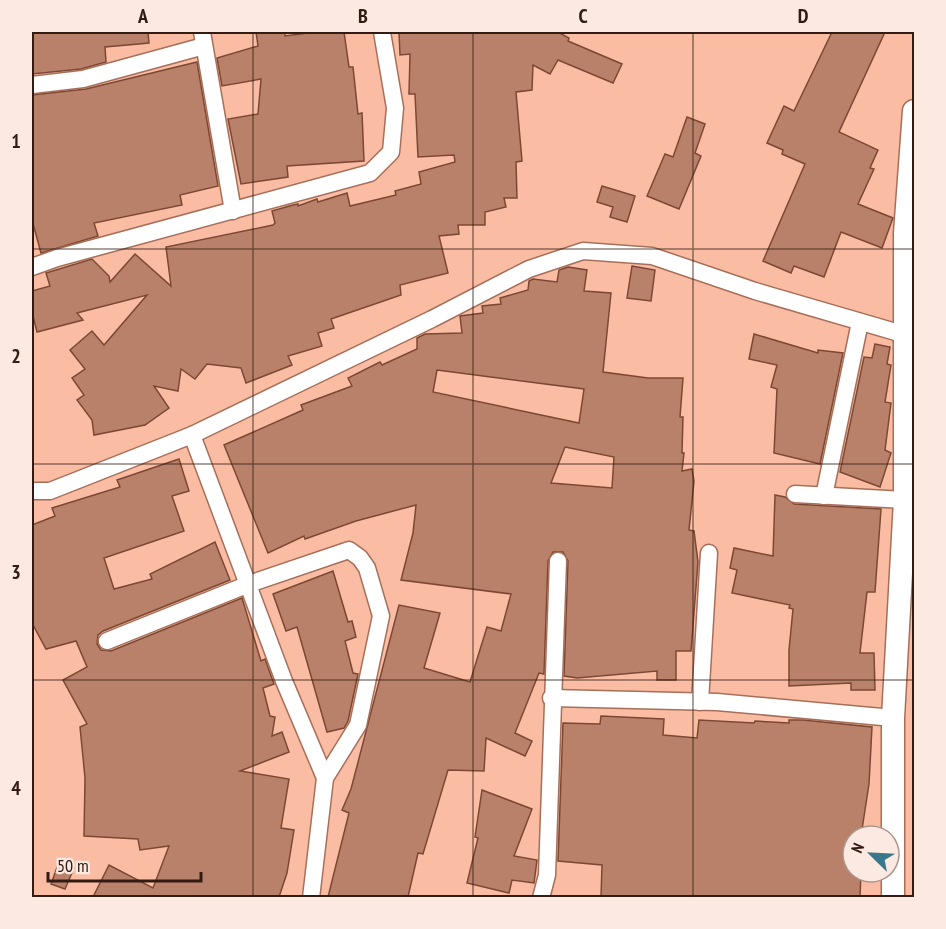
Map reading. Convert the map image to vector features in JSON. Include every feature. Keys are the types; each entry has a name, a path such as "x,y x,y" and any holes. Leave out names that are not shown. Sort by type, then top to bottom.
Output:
{"street":[{"path":"32,267 57,258 370,173 391,152 395,108 382,32"},
{"path":"32,85 83,79 203,39 233,211"},
{"path":"893,897 893,718 905,500 905,233 915,111"},
{"path":"32,491 50,490 192,435 432,320 529,269 583,251 652,256 755,291 906,335"},
{"path":"824,496 860,322"},
{"path":"192,435 284,681 325,778"},
{"path":"795,494 905,500"},
{"path":"107,641 249,584 349,550 360,558 367,568 381,616 358,725 325,778 311,897"},
{"path":"700,702 709,553"},
{"path":"541,897 547,875 551,698 558,561"},
{"path":"551,698 700,702 893,718"}],"building":[{"path":"32,32 148,32 149,43 105,47 106,62 81,69 32,74"},
{"path":"256,32 285,32 285,36 316,32 344,32 349,67 353,67 358,114 362,113 364,161 287,166 288,177 241,184 228,119 258,114 261,79 222,86 217,58 258,46"},
{"path":"399,32 558,32 569,38 568,41 622,64 613,83 558,60 550,74 533,65 532,90 516,92 522,161 516,162 517,198 504,198 506,207 485,212 485,225 458,225 459,234 439,236 448,273 400,285 401,295 331,319 334,328 318,333 322,346 288,356 292,365 246,383 241,368 207,364 195,379 181,369 178,391 154,386 169,408 145,425 94,435 92,420 77,400 84,395 72,378 85,369 70,350 92,331 104,345 147,295 77,313 83,320 37,332 32,312 32,291 50,286 46,273 92,259 109,276 110,282 135,254 171,286 166,247 273,225 275,223 272,211 298,204 298,206 317,199 318,202 347,193 350,206 396,195 395,191 421,184 419,172 455,162 454,155 418,157 415,94 409,94 410,54 400,55"},
{"path":"832,32 885,32 839,132 878,150 870,168 874,169 858,204 893,218 882,248 841,232 824,277 794,266 791,273 763,261 805,164 782,154 783,150 767,143 784,106 794,111"},
{"path":"197,62 218,186 180,195 182,205 94,223 98,236 41,253 32,220 32,95 86,89"},
{"path":"687,117 705,124 695,153 701,156 679,209 647,196 665,154 673,157"},
{"path":"602,186 635,196 627,222 610,217 613,207 597,202"},
{"path":"632,266 655,270 651,301 627,298"},
{"path":"568,267 587,270 584,291 611,293 603,372 648,378 683,378 680,417 683,417 682,471 692,469 694,481 689,530 694,531 698,562 691,651 676,651 676,680 657,680 657,671 577,678 564,676 568,561 563,552 553,552 548,561 544,674 539,673 515,733 532,741 525,756 486,738 484,771 448,770 423,854 418,853 408,897 328,897 349,813 342,810 351,789 399,605 440,613 424,668 470,682 487,627 501,631 511,594 401,580 413,533 416,505 356,521 305,539 304,536 268,553 224,445 303,410 301,405 352,386 348,378 380,362 382,365 417,349 417,338 425,334 462,333 460,316 483,313 482,306 501,304 500,298 528,290 529,281 533,279 557,282 559,270","holes":["437,370 584,389 579,423 433,392","565,447 614,457 612,488 551,483"]},
{"path":"754,334 818,353 818,350 843,353 820,464 774,453 777,389 771,387 777,365 749,359"},
{"path":"875,344 890,347 887,364 891,365 885,402 891,403 885,450 891,453 880,487 840,472 864,357 872,358"},
{"path":"179,459 189,491 172,496 184,531 104,558 114,589 152,579 150,574 215,542 230,580 103,631 98,635 97,644 101,650 111,651 242,598 261,661 265,659 274,684 263,688 270,716 275,717 272,736 282,732 289,752 240,771 289,779 281,828 294,830 287,873 279,897 93,897 109,865 153,888 169,846 140,850 138,839 84,836 85,778 80,727 87,724 63,680 87,667 76,641 46,649 32,623 32,525 55,516 52,508 120,487 117,480"},
{"path":"775,495 785,497 794,504 881,509 875,592 867,592 860,653 874,653 875,690 851,690 851,683 789,686 789,650 793,609 789,608 790,605 732,593 737,570 730,568 734,548 773,556"},
{"path":"333,571 348,622 352,621 356,637 345,641 353,673 358,674 348,721 344,728 327,732 297,627 286,631 273,594"},
{"path":"601,716 664,719 663,735 697,738 699,720 789,723 789,720 803,720 872,727 869,784 863,824 841,824 841,884 861,884 860,897 601,897 602,865 558,861 563,723 600,724"},
{"path":"482,790 532,809 514,856 537,860 534,883 512,880 509,893 467,883 478,838 475,837"},
{"path":"59,862 74,868 65,889 51,884"}]}
